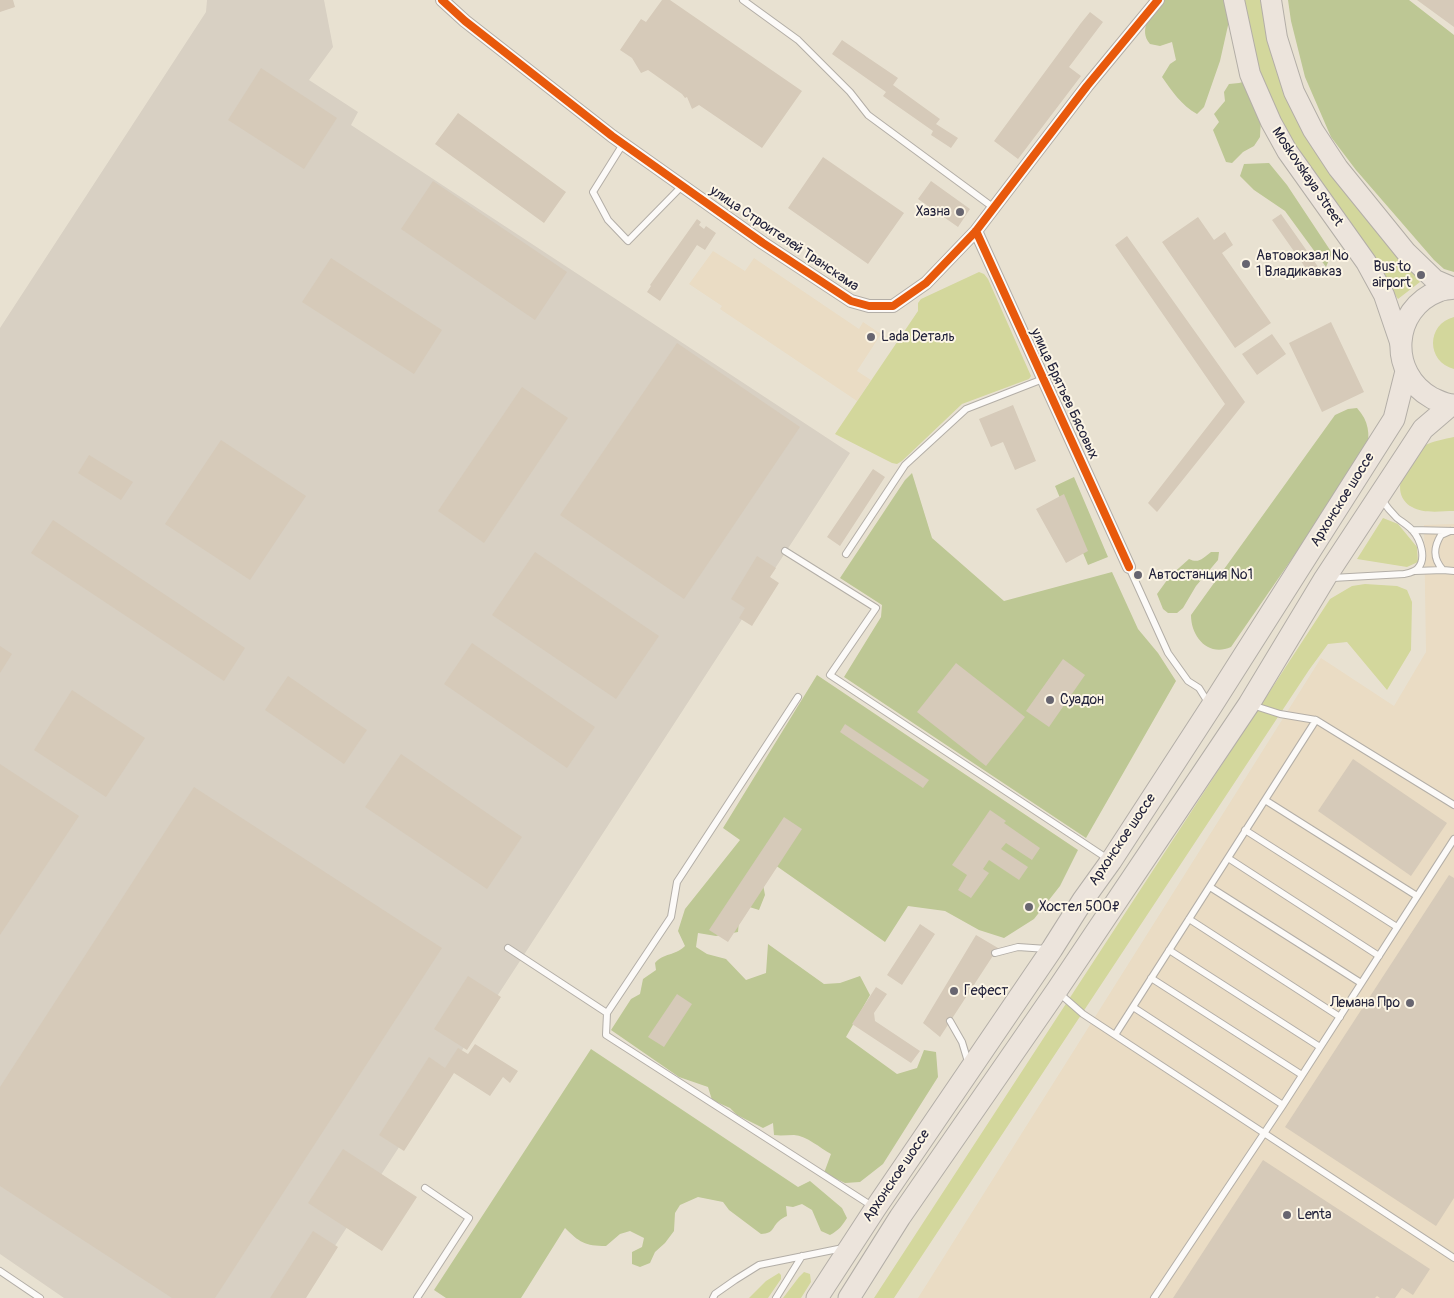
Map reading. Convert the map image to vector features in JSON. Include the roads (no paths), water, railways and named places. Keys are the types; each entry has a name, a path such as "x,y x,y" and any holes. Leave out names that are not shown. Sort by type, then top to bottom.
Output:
{"highway":[{"path":"1452,405 1424,393 1413,383 1406,371 1401,355 1401,337 1405,322 1412,310 1422,300 1439,290 1454,288"},
{"name":"Архонское шоссе","path":"817,1298 875,1208 1111,861 1394,420 1406,371"},
{"name":"Архонское шоссе","path":"849,1298 900,1216 1057,990 1248,704 1325,578 1423,429 1452,405"}],"main road":[{"name":"Moskovskaya Street","path":"1234,0 1250,74 1271,122 1286,151 1366,262 1384,295 1401,345"},
{"path":"1271,0 1277,38 1294,92 1313,130 1338,168 1406,252 1435,280 1454,288"}],"street":[{"name":"улица Строителей Транскама","path":"442,0 623,144 763,243 851,300 869,306 893,306 926,283 976,232 1087,86 1158,0"},
{"name":"улица Брятьев Бясовых","path":"976,232 1129,567"}],"lane":[{"path":"743,0 798,40 850,92 868,115 994,208"},
{"path":"623,144 593,192 608,220 628,241 682,186"},
{"path":"846,554 906,465 966,409 1043,379"},
{"path":"1379,496 1388,508 1412,530 1420,544 1420,565 1413,572"},
{"path":"1412,530 1452,531"},
{"path":"1443,570 1437,563 1435,556 1436,547 1441,535 1452,531"},
{"path":"785,551 876,608 830,675 1111,861"},
{"path":"1129,567 1168,653 1188,681 1199,688 1211,707"},
{"path":"1325,578 1394,575 1443,570 1454,572"},
{"path":"798,697 677,882 671,917 606,1014 606,1035 875,1208"},
{"path":"1248,704 1280,714 1316,720 1454,805"},
{"path":"1115,1035 1316,720"},
{"path":"1265,800 1417,896"},
{"path":"1245,830 1397,927"},
{"path":"1154,1298 1283,1105 1454,839"},
{"path":"1228,858 1379,956"},
{"path":"1210,887 1361,983"},
{"path":"1188,919 1340,1016"},
{"path":"995,953 1018,947 1052,949"},
{"path":"508,948 606,1014"},
{"path":"1169,950 1320,1047"},
{"path":"1151,978 1302,1075"},
{"path":"1057,990 1083,1014 1454,1258"},
{"path":"1133,1007 1283,1105"},
{"path":"950,1021 962,1042 970,1068"},
{"path":"417,1298 469,1218 425,1188"},
{"path":"713,1298 715,1294 759,1265 850,1247"},
{"path":"776,1298 802,1256"},
{"path":"0,1271 40,1298"}],"place":[{"name":"Хазна","path":"960,212"},
{"name":"Автовокзал № 1 Владикавказ","path":"1246,264"},
{"name":"Bus to airport","path":"1421,275"},
{"name":"Lada Dеталь","path":"871,337"},
{"name":"Автостанция №1","path":"1138,575"},
{"name":"Суадон","path":"1050,700"},
{"name":"Хостел 500₽","path":"1029,907"},
{"name":"Гефест","path":"954,991"},
{"name":"Лемана Про","path":"1410,1003"},
{"name":"Lenta","path":"1287,1215"}]}
